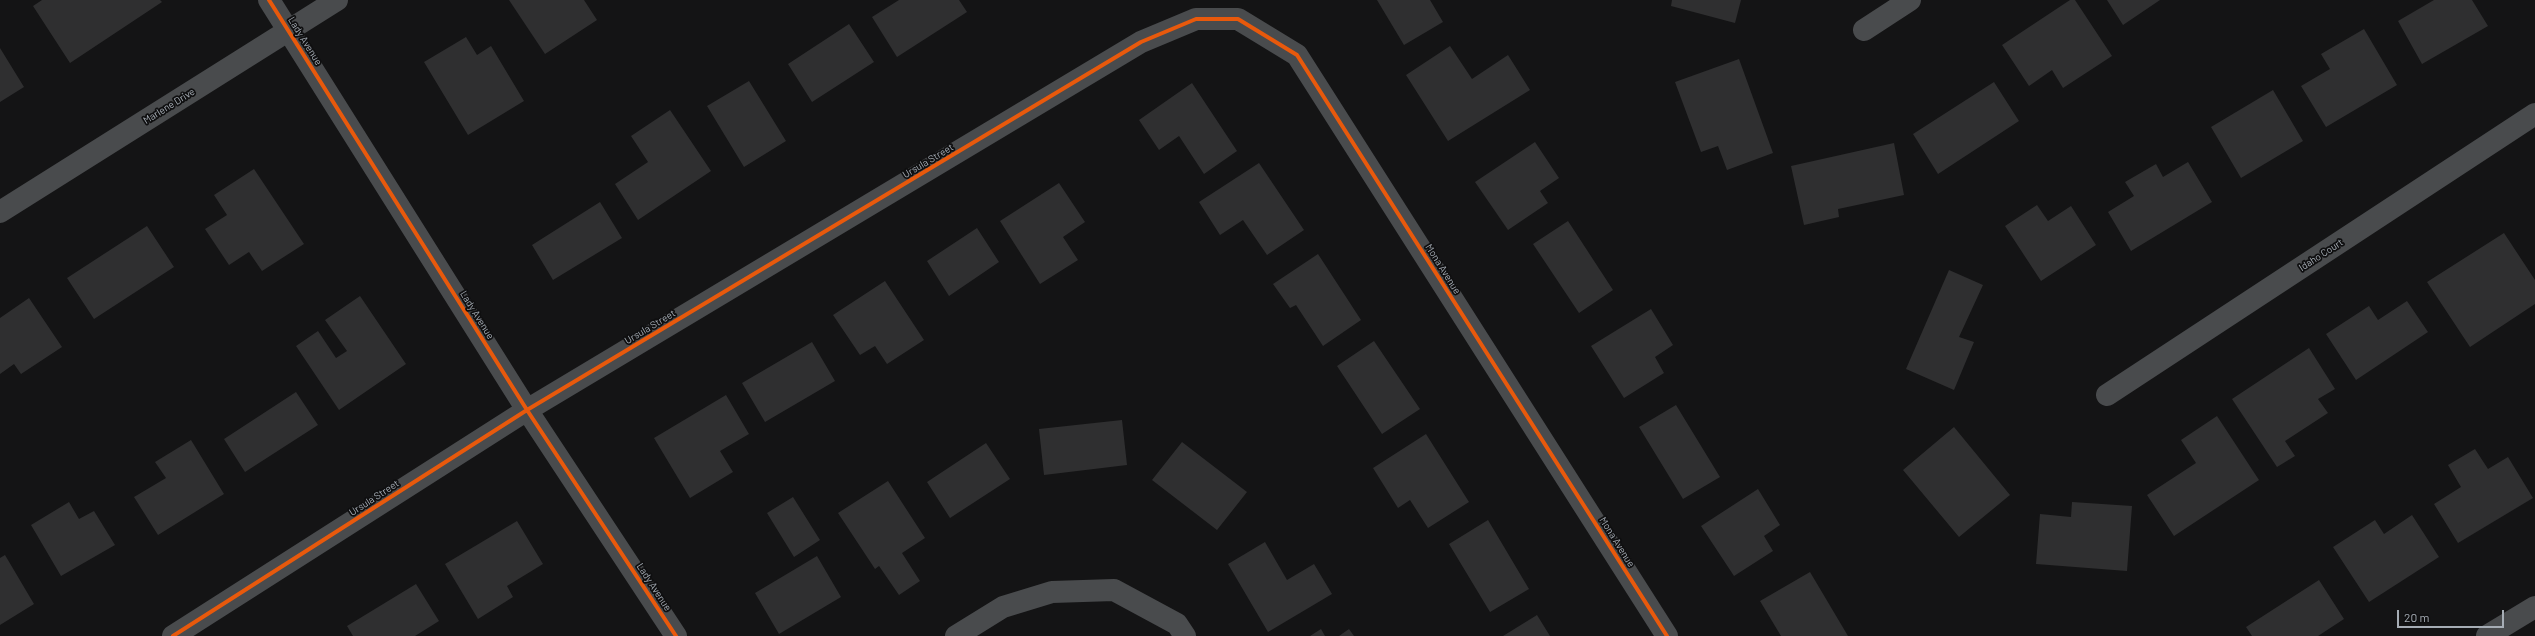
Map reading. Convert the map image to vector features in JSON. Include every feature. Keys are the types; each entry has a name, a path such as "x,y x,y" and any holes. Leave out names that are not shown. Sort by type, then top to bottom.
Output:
{"street":[{"name":"Lady Avenue","path":"269,0 527,410 676,636"},
{"name":"Marlene Drive","path":"0,212 337,0"},
{"path":"1864,30 1910,0"},
{"name":"Mona Avenue","path":"1141,42 1196,19 1238,19 1297,55 1667,636"},
{"name":"Ursula Street","path":"173,636 527,410 1141,42"},
{"name":"Idaho Court","path":"2107,395 2535,114"},
{"path":"956,636 1003,607 1052,592 1114,590 1177,624 1185,636"},
{"path":"2487,636 2535,607"}],"building":[{"path":"42,0 160,0 162,2 70,63 33,6"},
{"path":"509,0 584,0 597,20 545,54"},
{"path":"899,0 959,0 967,12 897,57 872,17"},
{"path":"1377,0 1430,0 1443,22 1404,45"},
{"path":"1672,0 1741,0 1735,23 1671,6"},
{"path":"2070,0 2075,0 2112,56 2063,88 2052,70 2029,86 2002,45"},
{"path":"2107,0 2160,0 2123,25"},
{"path":"2434,0 2472,0 2488,26 2422,64 2398,21"},
{"path":"849,24 874,62 812,102 788,64"},
{"path":"2364,29 2397,85 2326,127 2301,86 2330,69 2321,54"},
{"path":"466,37 477,55 491,46 524,101 468,135 424,62"},
{"path":"1450,46 1472,79 1508,55 1530,90 1448,141 1406,75"},
{"path":"0,48 24,87 0,102"},
{"path":"1739,59 1773,153 1727,170 1718,146 1701,152 1675,82"},
{"path":"749,81 786,141 744,167 707,106"},
{"path":"1994,82 2019,121 1938,174 1913,134"},
{"path":"1192,83 1237,151 1204,174 1179,136 1159,150 1139,120"},
{"path":"2273,90 2303,141 2241,178 2211,127"},
{"path":"670,110 711,171 638,220 615,184 648,162 631,136"},
{"path":"1535,142 1559,178 1540,191 1548,203 1508,230 1475,182"},
{"path":"1894,143 1904,195 1838,209 1839,217 1804,225 1791,166"},
{"path":"2188,162 2212,202 2131,251 2108,212 2134,196 2125,182 2156,164 2163,177"},
{"path":"1259,163 1304,230 1267,255 1243,220 1220,235 1199,202"},
{"path":"254,169 304,244 262,271 249,252 229,265 205,229 227,215 214,195"},
{"path":"1059,183 1085,222 1063,237 1078,260 1040,284 1000,221"},
{"path":"600,202 622,238 553,280 532,245"},
{"path":"2037,205 2048,221 2071,206 2096,245 2041,281 2005,226"},
{"path":"1568,221 1613,290 1579,313 1533,244"},
{"path":"147,226 174,267 94,319 67,278"},
{"path":"977,228 999,262 949,296 927,261"},
{"path":"2504,233 2535,280 2535,304 2470,347 2427,282"},
{"path":"1318,254 1361,320 1323,346 1296,305 1290,308 1273,284"},
{"path":"1949,270 1983,285 1959,337 1974,342 1954,390 1906,369"},
{"path":"885,281 924,340 887,364 875,346 860,355 833,315"},
{"path":"360,296 406,364 339,410 296,346 318,331 336,358 347,351 325,320"},
{"path":"29,298 62,347 21,374 14,364 0,374 0,318"},
{"path":"2407,301 2428,332 2356,380 2326,334 2369,306 2378,320"},
{"path":"1651,309 1673,345 1655,357 1664,373 1624,398 1591,346"},
{"path":"1374,341 1420,409 1382,434 1337,366"},
{"path":"812,342 835,381 765,422 742,383"},
{"path":"2309,348 2335,389 2318,399 2328,413 2285,441 2295,456 2277,467 2232,399"},
{"path":"296,392 318,425 245,472 224,439"},
{"path":"726,395 749,434 720,451 733,472 690,498 654,438"},
{"path":"1676,405 1720,477 1683,499 1639,427"},
{"path":"2217,416 2259,480 2174,536 2147,495 2196,463 2181,440"},
{"path":"1122,420 1127,465 1044,475 1039,429"},
{"path":"1954,427 2010,495 1959,537 1903,470"},
{"path":"1426,434 1469,502 1428,528 1410,500 1398,508 1373,468"},
{"path":"191,440 224,494 158,535 134,497 166,478 155,462"},
{"path":"1182,442 1247,492 1217,530 1152,480"},
{"path":"986,443 1010,479 950,518 927,482"},
{"path":"2475,449 2488,469 2508,457 2533,498 2458,543 2434,504 2461,487 2448,465"},
{"path":"888,481 925,538 902,553 920,581 899,595 879,566 875,569 838,513"},
{"path":"1758,489 1780,525 1764,536 1773,551 1734,576 1701,526"},
{"path":"793,497 820,540 794,557 767,513"},
{"path":"69,502 79,519 94,511 115,545 61,576 31,525"},
{"path":"2072,502 2132,506 2127,571 2036,564 2040,514 2071,517"},
{"path":"2412,515 2439,557 2369,602 2333,547 2375,520 2384,534"},
{"path":"1488,520 1529,589 1490,612 1449,544"},
{"path":"517,521 543,564 507,586 513,597 478,619 445,564"},
{"path":"1265,542 1287,580 1314,564 1332,594 1268,632 1228,564"},
{"path":"5,555 34,604 0,625 0,558"},
{"path":"817,556 841,597 779,634 755,593"},
{"path":"1810,572 1848,636 1781,636 1760,601"},
{"path":"2319,580 2344,619 2318,636 2252,636 2246,627"},
{"path":"416,584 439,621 415,636 353,636 347,626"},
{"path":"1537,615 1550,636 1503,636"},
{"path":"1321,629 1325,636 1310,636"},
{"path":"1349,629 1354,636 1339,636"}],"cycle path":[{"path":"269,0 527,410 676,636"},
{"path":"173,636 527,410 1141,42 1196,19 1238,19 1297,55 1667,636"}]}
